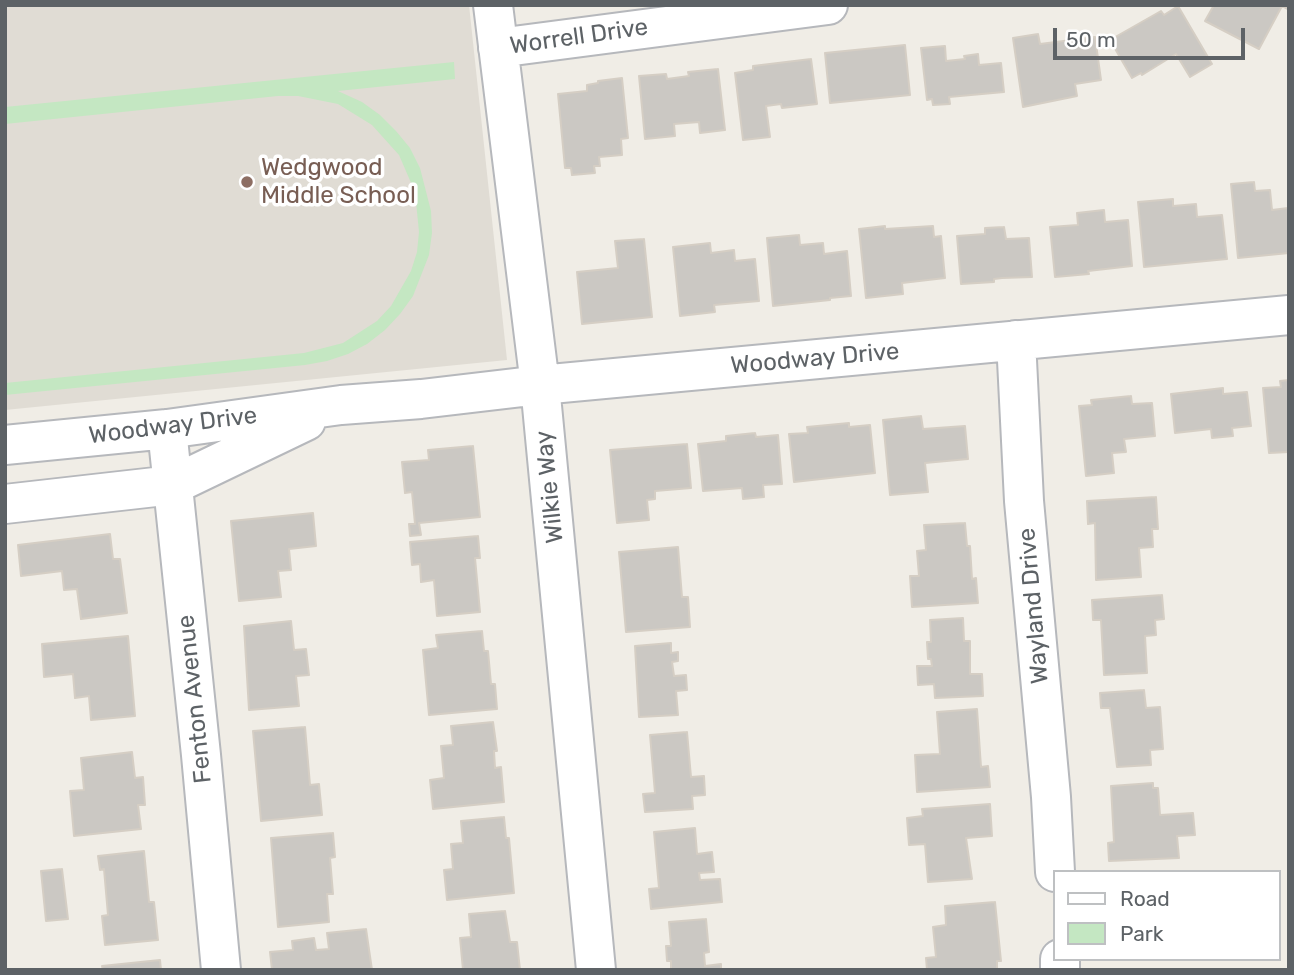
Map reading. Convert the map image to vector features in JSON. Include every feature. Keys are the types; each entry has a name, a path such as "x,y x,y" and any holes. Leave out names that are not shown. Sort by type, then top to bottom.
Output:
{"street":[{"name":"Wilkie Way","path":"493,5 540,386 596,970"},
{"name":"Worrell Drive","path":"498,48 828,5"},
{"name":"Woodway Drive","path":"5,445 167,429 341,405 421,400 540,386 1289,314"},
{"name":"Wayland Drive","path":"1016,341 1024,501 1051,797 1055,870"},
{"name":"Woodway Drive","path":"5,504 173,485 341,405"},
{"name":"Fenton Avenue","path":"167,429 221,970"}],"shaded area":[{"name":"Wedgwood Middle School","path":"5,5 469,5 507,360 5,410"}],"green space":[{"path":"454,62 455,79 338,91 362,102 380,115 410,148 420,168 431,211 429,255 413,296 385,330 367,344 348,354 305,365 5,395 5,383 304,353 343,343 377,321 391,306 411,271 419,232 415,192 399,155 372,125 338,104 298,96 278,96 5,124 5,107"}],"building":[{"path":"1214,5 1289,5 1289,10 1282,6 1259,49 1205,21"},
{"path":"1178,6 1212,64 1190,77 1176,54 1142,75 1141,73 1132,78 1110,40 1161,11 1164,15"},
{"path":"1038,34 1040,44 1095,37 1101,80 1075,84 1077,96 1023,107 1013,38"},
{"path":"905,45 910,95 830,103 825,53"},
{"path":"945,46 946,61 965,59 964,56 978,54 979,65 1001,63 1004,92 949,97 950,104 933,105 932,99 927,100 921,48"},
{"path":"811,59 817,104 782,108 781,104 766,106 770,137 743,140 735,73 753,70 753,66"},
{"path":"718,69 725,130 700,133 699,122 674,124 675,136 645,139 639,76 666,74 667,79 689,76 688,72"},
{"path":"622,78 628,138 621,139 622,155 599,157 600,166 594,166 595,173 572,175 571,168 565,168 558,94 587,91 587,85"},
{"path":"1254,182 1255,191 1270,190 1272,210 1288,208 1289,204 1289,253 1238,258 1231,184"},
{"path":"1173,199 1173,206 1196,204 1197,217 1222,215 1227,259 1144,267 1138,202"},
{"path":"1104,210 1105,222 1128,220 1132,266 1055,277 1050,227 1078,225 1077,213"},
{"path":"885,226 885,229 933,226 934,237 941,236 945,278 902,283 903,294 866,298 859,229"},
{"path":"1004,227 1006,239 1029,238 1032,277 961,284 957,236 985,234 985,228"},
{"path":"799,235 800,245 823,243 824,254 847,251 851,296 773,306 767,238"},
{"path":"644,239 652,317 582,324 577,272 618,268 615,241"},
{"path":"710,243 711,253 734,250 735,261 755,259 759,301 714,305 715,312 680,316 673,247"},
{"path":"1289,380 1289,452 1269,453 1263,388 1281,387 1280,381"},
{"path":"1223,388 1223,394 1247,392 1251,426 1232,428 1233,436 1212,438 1211,429 1175,433 1171,394"},
{"path":"1131,396 1132,404 1152,403 1155,436 1124,439 1126,452 1112,453 1114,473 1086,476 1079,406 1092,405 1091,400"},
{"path":"921,416 923,429 965,426 968,459 925,463 928,492 890,495 883,420"},
{"path":"849,423 849,427 870,425 875,473 794,482 789,434 808,433 807,427"},
{"path":"755,433 756,437 778,435 782,484 763,485 764,497 743,499 742,488 703,491 698,444 726,441 726,436"},
{"path":"687,444 691,488 655,491 655,499 647,500 649,520 617,523 610,450"},
{"path":"473,446 480,517 419,523 421,535 410,536 409,524 415,524 412,492 405,493 402,462 429,460 428,450"},
{"path":"1156,497 1158,529 1152,529 1153,547 1139,548 1141,577 1096,580 1095,523 1088,524 1087,501"},
{"path":"313,513 316,546 289,549 291,570 278,571 281,597 239,601 231,521"},
{"path":"965,523 978,603 912,607 910,576 919,576 917,551 926,550 924,525"},
{"path":"110,534 113,559 120,559 127,613 81,619 77,589 64,590 62,571 21,576 18,545"},
{"path":"478,536 480,558 475,558 480,612 437,616 434,580 421,582 420,564 412,565 410,542"},
{"path":"678,547 682,597 688,597 690,627 626,632 619,552"},
{"path":"1162,595 1164,619 1155,620 1156,635 1145,636 1147,673 1104,675 1101,620 1093,620 1092,600"},
{"path":"963,618 964,641 970,641 970,674 982,674 983,696 935,698 934,684 918,685 917,666 932,666 931,659 928,659 927,642 931,642 930,620"},
{"path":"291,621 294,650 306,649 309,675 296,676 299,706 249,710 244,626"},
{"path":"482,631 484,651 488,651 491,684 495,684 497,709 429,715 423,650 438,648 436,635"},
{"path":"128,636 135,716 91,720 89,696 75,698 73,674 44,677 42,644"},
{"path":"671,643 671,653 678,652 678,661 672,662 674,676 686,675 687,690 676,691 678,715 639,717 635,646"},
{"path":"1144,690 1146,708 1160,707 1163,749 1150,750 1151,765 1117,767 1110,708 1101,708 1100,693"},
{"path":"977,709 981,767 988,766 990,787 917,792 915,755 940,754 937,712"},
{"path":"493,722 497,751 494,751 495,768 501,767 504,802 433,809 430,780 444,778 441,746 453,745 451,726"},
{"path":"305,727 310,785 319,784 322,815 261,821 253,731"},
{"path":"687,732 691,777 704,776 705,795 692,796 693,809 645,812 643,794 655,793 650,735"},
{"path":"132,752 135,778 143,777 145,805 138,805 141,829 74,836 70,791 84,790 81,758"},
{"path":"1153,783 1153,788 1158,788 1160,815 1193,813 1195,835 1177,836 1179,858 1109,861 1108,843 1114,842 1111,786"},
{"path":"990,804 992,836 966,838 972,879 928,882 925,844 909,845 907,818 923,816 922,809"},
{"path":"504,817 506,838 509,838 514,893 447,900 444,870 453,869 451,844 463,843 461,821"},
{"path":"695,828 697,854 712,852 714,872 699,873 700,880 720,879 722,902 651,909 649,889 659,888 654,832"},
{"path":"333,833 335,857 330,858 333,894 327,894 329,922 278,927 271,838"},
{"path":"144,851 149,902 154,902 158,940 105,945 102,916 108,915 104,869 100,870 98,856"},
{"path":"62,869 68,919 46,921 41,871"},
{"path":"995,902 1001,961 997,961 997,970 927,970 926,958 936,957 933,927 946,925 945,906"},
{"path":"505,911 510,942 517,942 520,970 463,970 460,938 471,937 469,914"},
{"path":"706,919 709,952 704,953 705,966 721,964 721,970 671,970 666,946 671,946 669,922"},
{"path":"366,929 372,970 272,970 270,952 293,950 292,941 314,938 316,950 329,949 327,933"},
{"path":"160,960 161,970 103,970 102,966"}],"place":[{"name":"Wedgwood Middle School","path":"247,182"}]}
